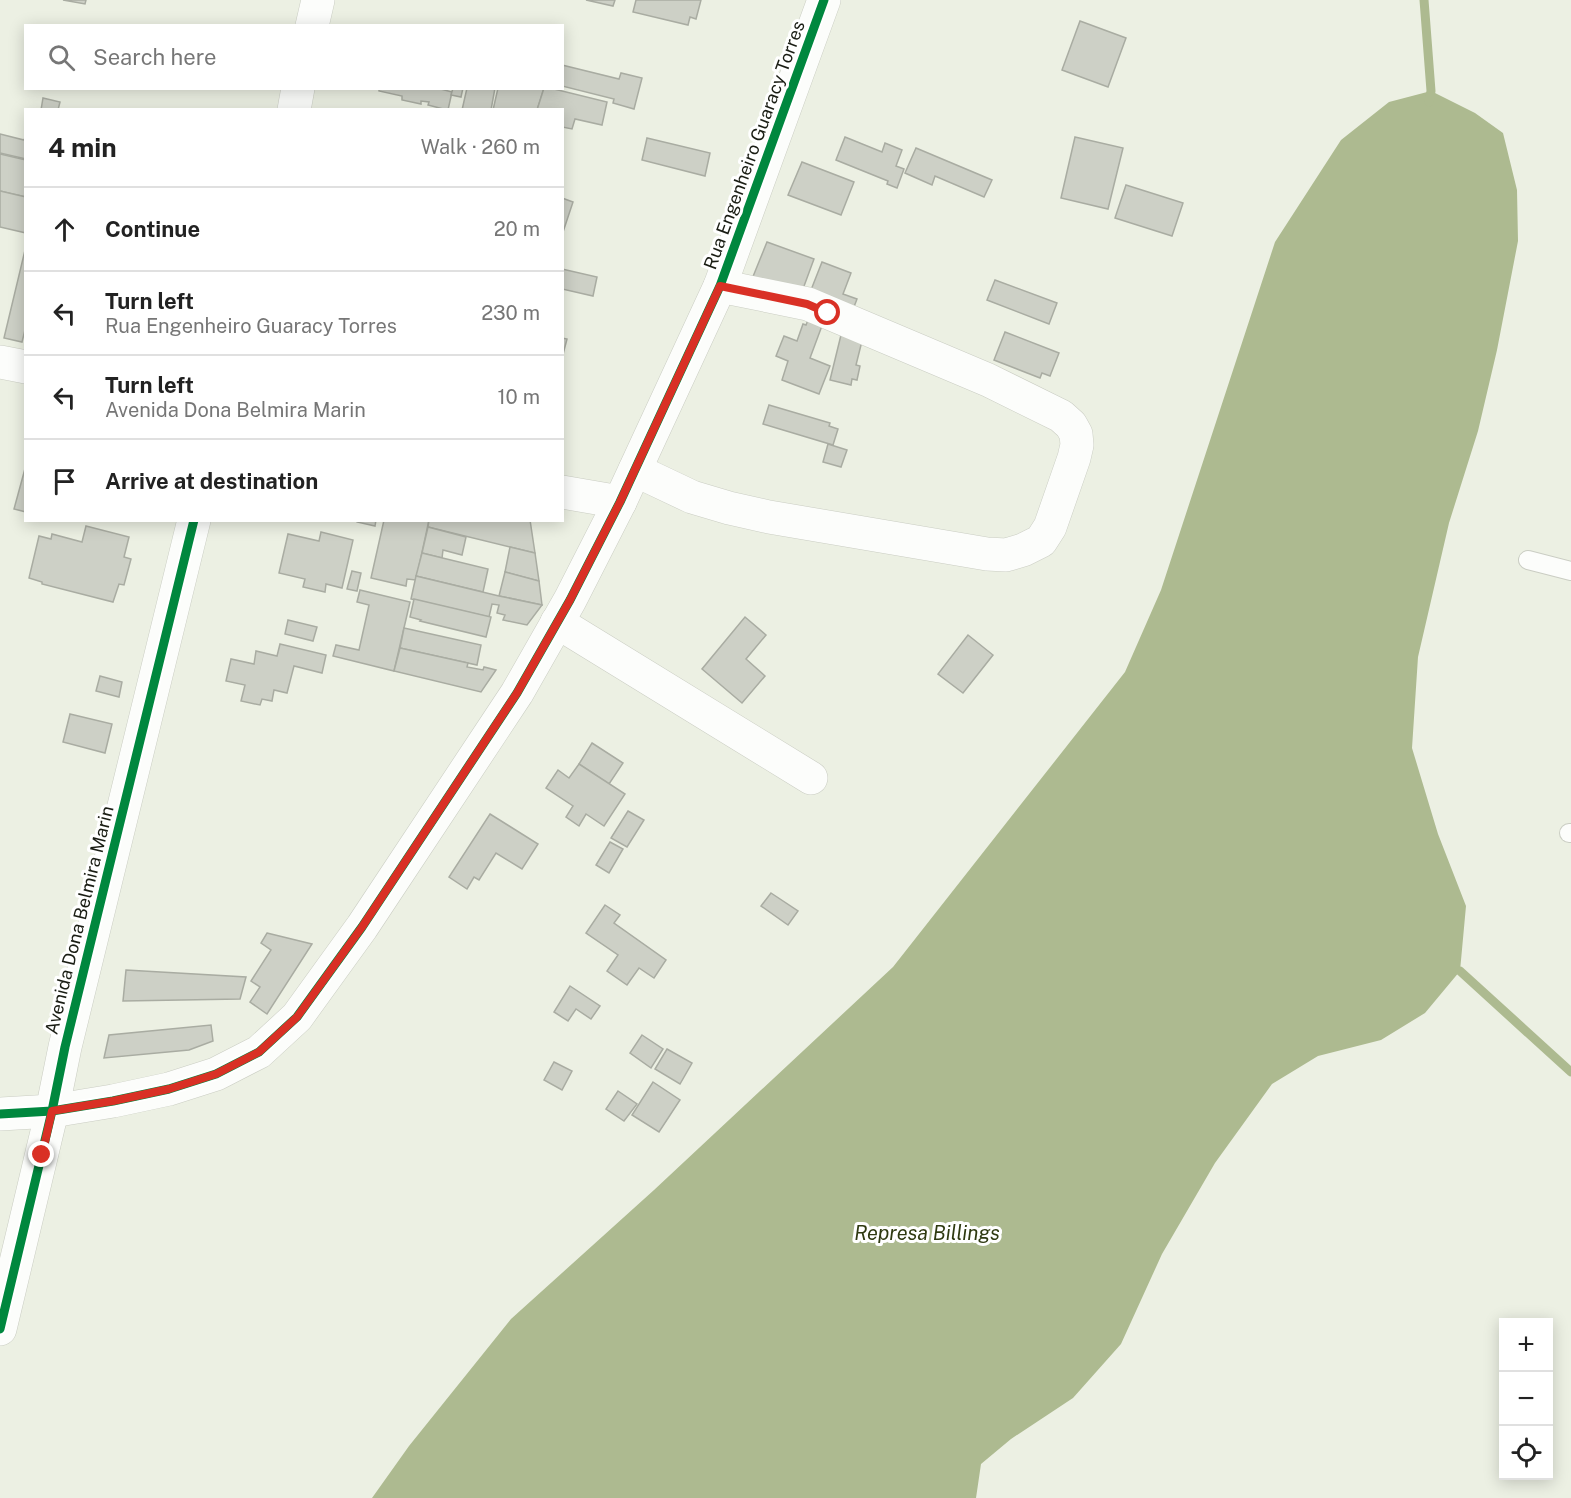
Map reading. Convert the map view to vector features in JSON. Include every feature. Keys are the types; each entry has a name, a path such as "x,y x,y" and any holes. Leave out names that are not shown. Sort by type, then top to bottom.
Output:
{"street":[{"path":"312,24 318,0"},
{"name":"Rua Engenheiro Guaracy Torres","path":"0,1114 52,1111 113,1101 169,1089 216,1074 259,1052 297,1017 362,927 517,693 620,502 720,286 824,0"},
{"path":"294,108 298,90"},
{"path":"635,470 692,498 729,508 769,517 987,554 1006,555 1023,550 1041,541 1050,527 1077,445 1076,434 1071,424 1060,416 988,380 807,304 720,286"},
{"path":"0,362 24,367"},
{"path":"564,492 620,502"},
{"name":"Avenida Dona Belmira Marin","path":"0,1329 65,1047 194,522"},
{"path":"557,622 811,778"}],"lane":[{"path":"1528,560 1571,571"}],"water":[{"name":"Represa Billings","path":"1431,91 1475,113 1503,133 1517,190 1518,241 1497,350 1478,431 1449,523 1418,657 1412,748 1438,834 1466,906 1460,971 1425,1013 1381,1040 1318,1056 1272,1084 1215,1163 1162,1254 1121,1344 1073,1398 1011,1439 981,1464 976,1498 372,1498 409,1446 511,1319 654,1190 893,967 1125,672 1161,590 1275,242 1341,140 1389,102"}],"building":[{"path":"63,0 86,0 85,4"},
{"path":"586,0 615,0 613,6"},
{"path":"636,0 701,0 696,19 690,17 688,25 633,12"},
{"path":"1080,21 1126,38 1108,87 1062,70"},
{"path":"564,65 619,79 621,73 642,78 634,109 613,103 614,99 564,86"},
{"path":"444,90 452,92 448,108 439,108 428,105 429,102 421,101 421,104 402,100 402,96 379,91"},
{"path":"452,90 463,90 461,97 451,95"},
{"path":"467,90 495,90 491,108 462,108"},
{"path":"498,90 543,90 538,108 493,108"},
{"path":"543,90 558,90 607,102 602,125 575,119 572,129 564,127 564,108 538,108"},
{"path":"43,98 60,102 58,108 41,108"},
{"path":"0,134 24,140 24,159 0,153"},
{"path":"845,137 882,152 885,143 902,150 896,166 904,169 897,188 887,184 888,181 836,160"},
{"path":"1075,137 1123,148 1108,209 1061,198"},
{"path":"647,138 710,153 705,176 642,160"},
{"path":"916,148 992,180 984,197 935,176 932,185 905,173"},
{"path":"0,154 24,160 24,197 0,191"},
{"path":"802,162 854,182 841,215 788,195"},
{"path":"1126,185 1183,203 1172,236 1115,218"},
{"path":"0,191 24,197 24,233 0,227"},
{"path":"564,199 573,202 564,229"},
{"path":"767,242 814,259 800,297 752,279"},
{"path":"24,254 24,334 22,342 4,338"},
{"path":"822,262 851,273 843,294 857,299 852,312 809,295"},
{"path":"564,269 597,277 593,296 564,289"},
{"path":"995,280 1057,303 1049,324 987,300"},
{"path":"812,310 826,315 810,358 830,366 819,394 782,380 788,361 776,356 784,336 797,341 803,324 806,325"},
{"path":"1005,332 1059,353 1050,376 1042,373 1040,378 994,360"},
{"path":"841,335 862,341 856,365 860,366 857,380 852,379 851,385 830,380"},
{"path":"769,405 830,423 829,426 838,429 833,445 763,424"},
{"path":"828,444 847,450 841,467 823,462"},
{"path":"24,472 24,512 14,509"},
{"path":"357,522 376,522 375,526"},
{"path":"384,522 429,522 416,580 407,579 406,586 371,578"},
{"path":"429,522 530,522 535,553 428,527"},
{"path":"86,526 129,537 124,557 131,559 124,585 119,584 113,602 42,584 42,582 29,578 39,536 51,539 52,534 82,542"},
{"path":"428,527 466,537 462,555 443,550 442,558 422,553"},
{"path":"321,532 353,540 342,588 326,584 325,592 303,587 305,579 279,573 288,534 319,541"},
{"path":"510,547 535,553 539,581 505,572"},
{"path":"422,553 488,569 483,592 416,576"},
{"path":"352,571 361,573 357,591 347,589"},
{"path":"505,572 539,581 542,605 499,596"},
{"path":"416,576 542,605 527,625 503,620 505,615 497,613 499,605 492,604 489,617 411,599"},
{"path":"360,590 410,602 394,671 333,656 336,645 359,650 369,605 357,602"},
{"path":"414,599 491,617 486,637 410,617"},
{"path":"745,617 766,635 746,659 765,676 742,703 702,669"},
{"path":"288,620 317,627 313,641 285,634"},
{"path":"404,628 481,645 477,665 400,648"},
{"path":"968,635 993,655 963,693 938,674"},
{"path":"280,644 326,655 322,673 294,666 287,693 274,690 272,701 262,699 260,705 241,701 245,685 226,681 231,659 254,664 256,651 277,656"},
{"path":"400,648 468,663 467,667 496,670 481,692 394,671"},
{"path":"100,676 122,682 119,697 96,691"},
{"path":"70,714 112,724 105,753 63,742"},
{"path":"592,743 623,763 609,784 579,764"},
{"path":"579,764 625,794 604,826 586,814 579,826 566,817 573,806 546,788 558,770 569,778"},
{"path":"628,811 644,820 627,847 611,838"},
{"path":"490,814 538,844 522,869 496,853 479,880 474,877 467,889 449,877"},
{"path":"610,842 623,849 609,873 596,865"},
{"path":"771,893 798,911 788,925 761,906"},
{"path":"605,905 620,915 614,923 666,960 654,978 639,968 627,985 607,971 618,955 586,933"},
{"path":"267,933 312,944 267,1014 250,1002 260,987 251,981 271,950 261,943"},
{"path":"126,970 246,977 240,999 123,1001"},
{"path":"570,986 600,1006 591,1019 576,1009 568,1021 554,1012"},
{"path":"211,1025 213,1041 189,1050 104,1058 109,1035"},
{"path":"642,1035 663,1049 651,1068 630,1053"},
{"path":"667,1049 692,1063 680,1084 655,1069"},
{"path":"554,1062 572,1071 562,1090 544,1080"},
{"path":"653,1082 680,1100 659,1132 632,1115"},
{"path":"618,1091 637,1104 624,1121 606,1109"}],"waterway":[{"path":"1424,0 1431,91 1429,102"},
{"path":"1460,971 1571,1072"}],"cycle path":[{"path":"0,1114 52,1111 113,1101 169,1089 216,1074 259,1052 297,1017 362,927 517,693 570,600 620,502 720,286 824,0"},
{"path":"0,1329 65,1047 194,522"}],"route":[{"path":"42,1155 52,1111 169,1089 216,1074 259,1052 297,1017 362,927 517,693 570,600 620,502 720,286 807,304 828,313"}]}
